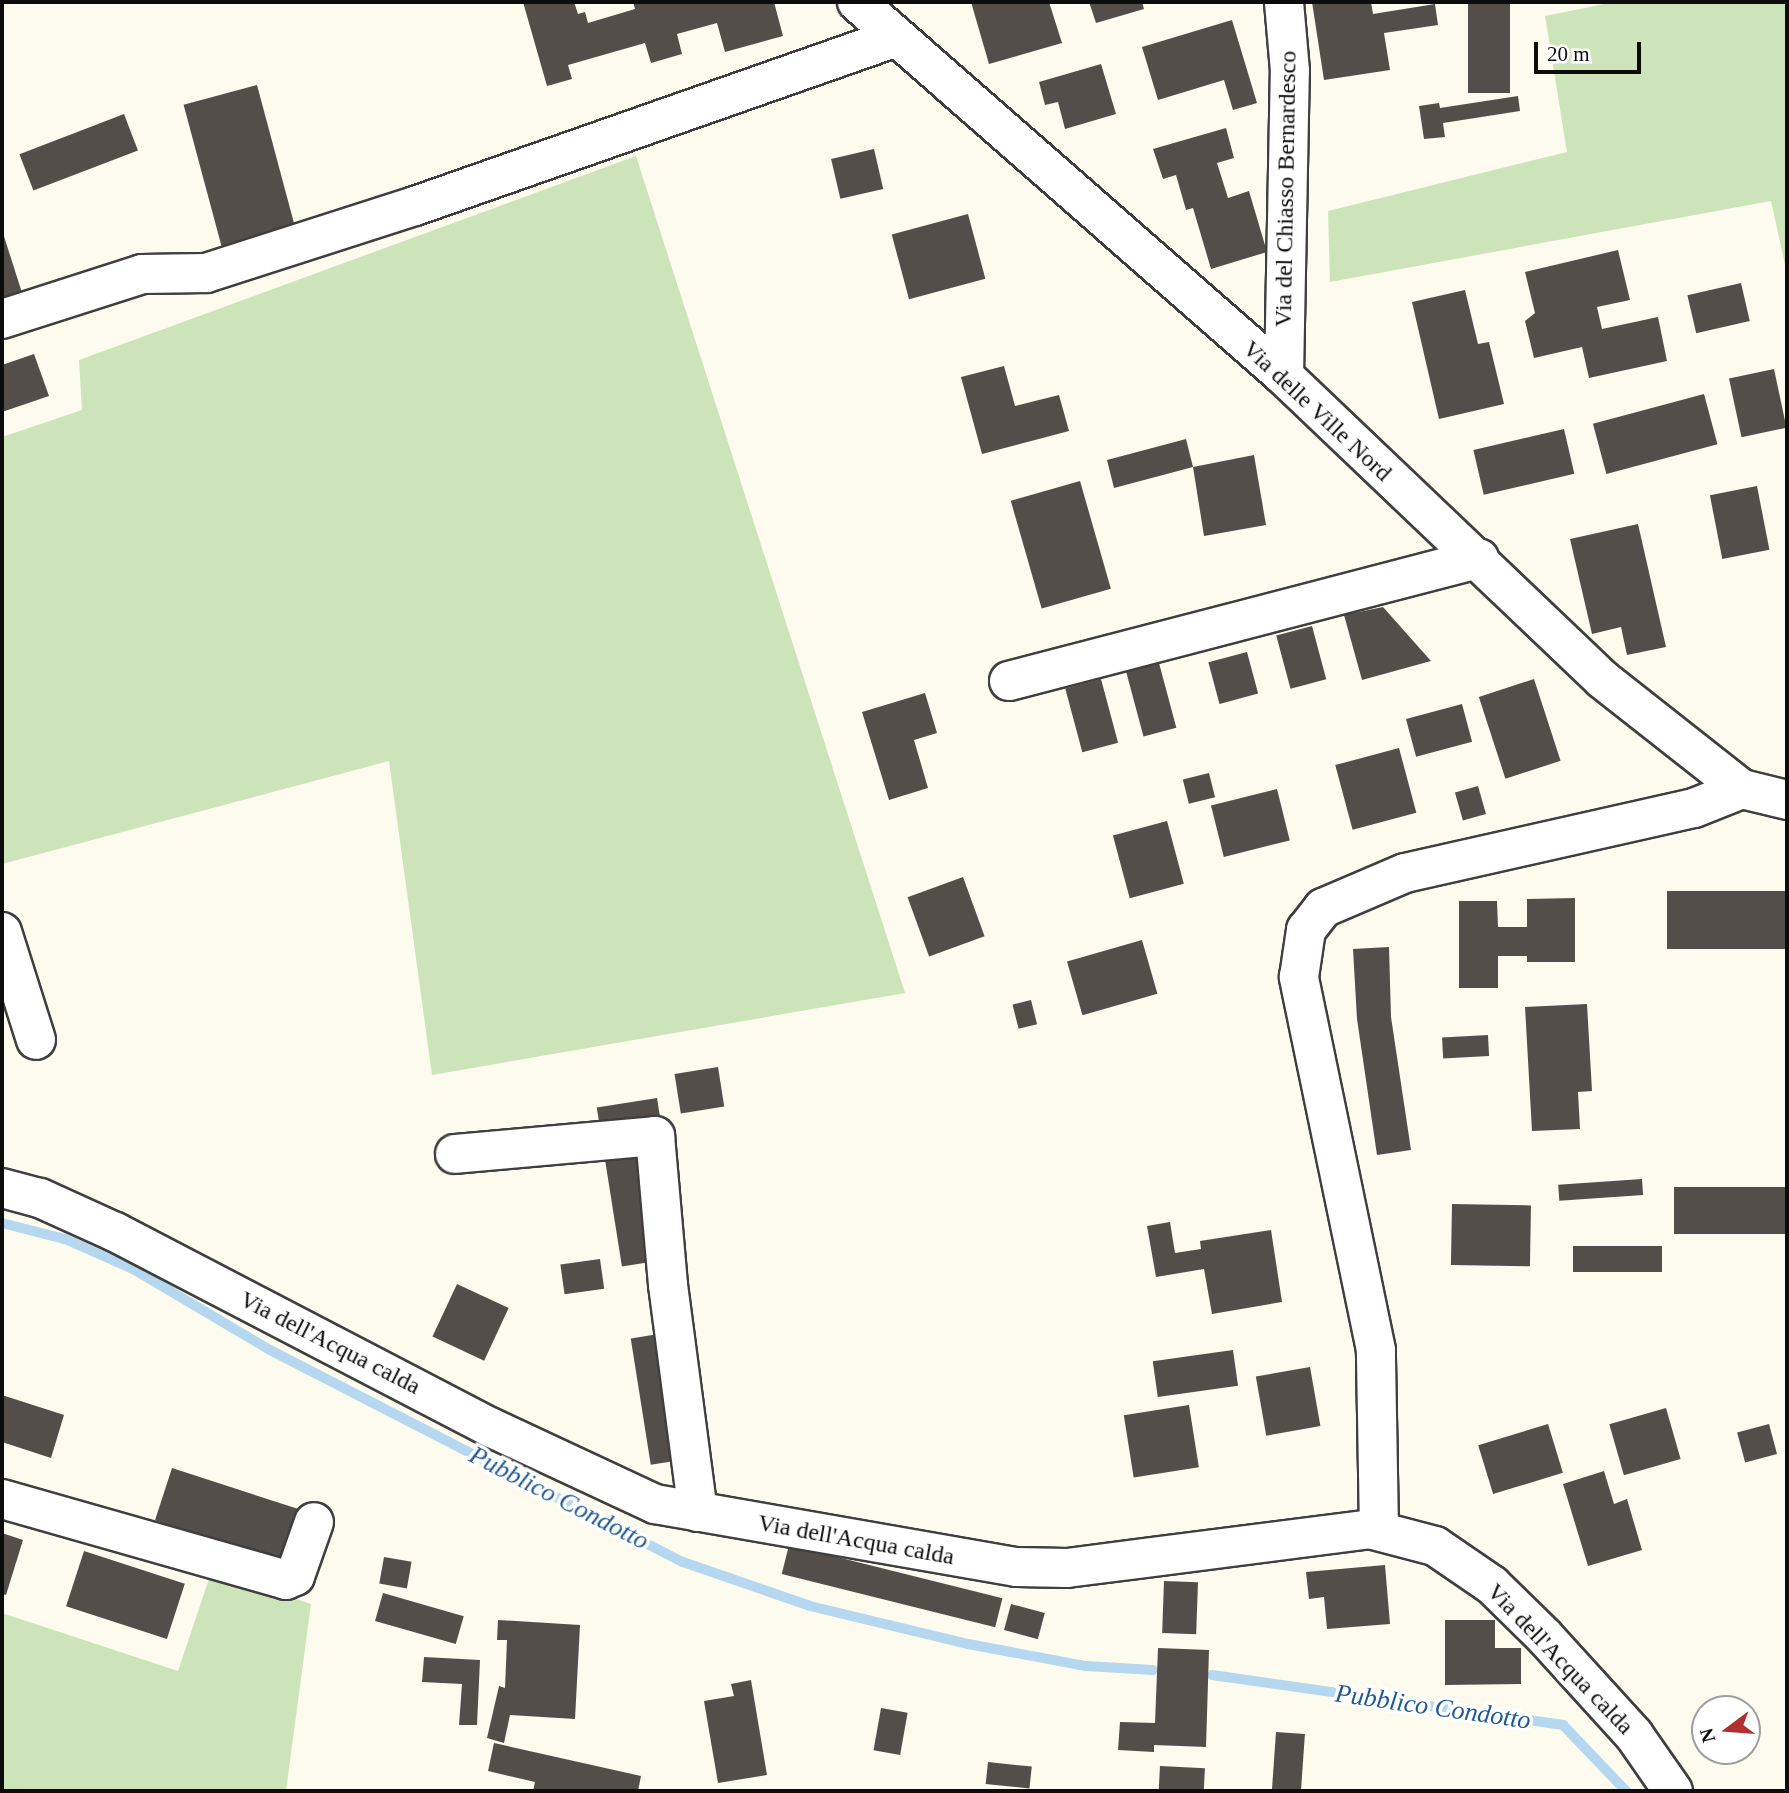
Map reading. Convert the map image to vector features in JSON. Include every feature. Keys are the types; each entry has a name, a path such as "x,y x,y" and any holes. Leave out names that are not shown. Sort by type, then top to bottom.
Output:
{"street":[{"name":"Via delle Ville Nord","path":"857,2 894,38 1284,376 1602,679 1741,789 1787,800"},
{"name":"Via del Chiasso Bernardesco","path":"1284,2 1290,71 1284,376"},
{"path":"2,319 142,274 219,269 415,206 894,38"},
{"path":"1009,681 1479,559"},
{"path":"1379,1530 1376,1350 1299,977 1306,930 1323,908 1405,873 1694,808 1741,789"},
{"path":"2,932 36,1040"},
{"path":"455,1154 655,1136 668,1285 698,1512"},
{"name":"Via dell'Acqua calda","path":"2,1188 40,1198 115,1232 492,1428 642,1498 698,1512 1017,1567 1067,1568 1379,1530 1435,1546 1492,1585 1634,1735 1673,1791"},
{"path":"2,1499 286,1580 295,1576 314,1522"}],"green space":[{"path":"1614,2 1787,2 1787,274 1771,201 1330,282 1328,211 1567,152 1545,16"},
{"path":"636,156 905,993 432,1075 389,761 2,864 2,437 82,410 79,360"},
{"path":"212,1570 311,1604 286,1791 2,1791 2,1613 178,1671"}],"building":[{"path":"523,2 574,2 578,14 585,12 588,23 635,9 633,2 774,2 783,36 725,52 717,23 677,34 682,54 651,63 645,43 568,65 572,79 547,86"},
{"path":"971,2 1049,2 1062,43 989,64"},
{"path":"1089,2 1142,2 1144,9 1096,23"},
{"path":"1312,2 1371,2 1373,14 1435,4 1438,25 1384,33 1390,70 1324,80"},
{"path":"1468,2 1510,2 1510,93 1468,93"},
{"path":"1232,20 1257,103 1233,110 1224,80 1158,100 1142,47"},
{"path":"1101,64 1116,114 1065,129 1058,102 1045,105 1039,82"},
{"path":"257,85 296,230 222,250 184,105"},
{"path":"1518,96 1520,111 1443,123 1445,137 1424,139 1419,106 1439,103 1440,108"},
{"path":"124,114 138,150 33,191 19,154"},
{"path":"1226,128 1234,158 1217,163 1228,198 1249,191 1267,252 1211,269 1193,208 1186,210 1176,175 1163,179 1153,149"},
{"path":"874,149 883,189 840,199 831,159"},
{"path":"968,214 985,279 909,299 892,234"},
{"path":"2,230 24,299 2,306"},
{"path":"1618,250 1630,300 1597,307 1602,329 1658,317 1667,361 1589,378 1582,347 1534,358 1525,321 1535,313 1525,272"},
{"path":"1741,283 1750,321 1696,333 1687,295"},
{"path":"1465,290 1478,344 1489,342 1504,404 1439,419 1412,302"},
{"path":"34,354 49,396 2,412 2,365"},
{"path":"1004,366 1015,406 1059,395 1069,431 982,454 961,377"},
{"path":"1774,369 1786,428 1741,437 1729,379"},
{"path":"1704,394 1717,444 1606,474 1593,424"},
{"path":"1564,429 1574,474 1484,495 1473,450"},
{"path":"1186,439 1193,467 1114,488 1107,460"},
{"path":"1254,455 1266,525 1204,536 1193,467"},
{"path":"1080,481 1111,589 1042,609 1011,501"},
{"path":"1757,486 1769,550 1722,559 1710,495"},
{"path":"1638,524 1666,647 1627,655 1621,627 1592,634 1570,539"},
{"path":"1383,607 1431,661 1362,680 1344,615"},
{"path":"1312,626 1326,679 1290,689 1276,636"},
{"path":"1247,652 1258,694 1219,704 1208,662"},
{"path":"1159,663 1176,728 1143,737 1126,672"},
{"path":"1101,679 1118,743 1082,752 1065,689"},
{"path":"1534,679 1561,761 1505,779 1479,697"},
{"path":"925,693 937,733 914,740 928,788 889,800 862,712"},
{"path":"1462,704 1472,742 1416,757 1406,719"},
{"path":"1399,748 1416,813 1353,830 1335,765"},
{"path":"1209,773 1215,797 1189,804 1183,780"},
{"path":"1478,786 1486,814 1463,820 1455,793"},
{"path":"1277,789 1290,840 1224,857 1211,805"},
{"path":"1167,821 1184,884 1130,898 1113,835"},
{"path":"963,877 985,936 929,956 908,897"},
{"path":"1667,891 1787,891 1787,949 1667,949"},
{"path":"1575,898 1575,962 1527,962 1527,956 1498,956 1498,988 1459,988 1459,901 1497,901 1498,927 1527,927 1527,899"},
{"path":"1142,940 1157,994 1082,1015 1067,961"},
{"path":"1389,947 1391,1017 1411,1150 1377,1155 1357,1019 1353,949"},
{"path":"1031,1000 1037,1024 1019,1029 1013,1005"},
{"path":"1587,1004 1592,1091 1578,1092 1580,1129 1532,1131 1525,1007"},
{"path":"1488,1035 1489,1056 1443,1058 1442,1037"},
{"path":"718,1067 724,1107 681,1113 675,1074"},
{"path":"657,1098 682,1257 622,1267 597,1108"},
{"path":"1642,1179 1643,1195 1559,1201 1558,1185"},
{"path":"1674,1187 1787,1187 1787,1234 1674,1234"},
{"path":"1452,1204 1531,1205 1530,1266 1451,1265"},
{"path":"1170,1222 1175,1253 1201,1249 1200,1241 1271,1230 1282,1302 1212,1314 1204,1269 1156,1277 1147,1226"},
{"path":"1573,1246 1662,1246 1662,1272 1573,1272"},
{"path":"600,1259 604,1289 565,1294 560,1265"},
{"path":"457,1284 509,1308 484,1361 432,1337"},
{"path":"690,1329 710,1455 651,1465 631,1338"},
{"path":"1233,1350 1238,1386 1158,1397 1153,1361"},
{"path":"1310,1367 1320,1426 1266,1436 1256,1377"},
{"path":"2,1395 64,1415 51,1458 2,1442"},
{"path":"1189,1405 1199,1467 1134,1478 1124,1415"},
{"path":"1666,1408 1681,1459 1624,1475 1609,1424"},
{"path":"1548,1424 1563,1473 1493,1494 1478,1445"},
{"path":"1769,1424 1777,1454 1745,1462 1737,1433"},
{"path":"172,1468 311,1513 294,1565 155,1520"},
{"path":"1604,1471 1614,1504 1627,1499 1642,1550 1588,1566 1563,1484"},
{"path":"2,1533 23,1540 6,1595 2,1594"},
{"path":"789,1545 1002,1598 995,1627 782,1574"},
{"path":"84,1551 185,1584 167,1639 66,1606"},
{"path":"384,1557 412,1562 407,1588 379,1584"},
{"path":"1385,1565 1390,1624 1327,1629 1324,1597 1309,1599 1306,1572"},
{"path":"1164,1581 1198,1582 1196,1634 1162,1633"},
{"path":"383,1593 464,1616 456,1644 375,1621"},
{"path":"1011,1604 1045,1613 1038,1639 1004,1630"},
{"path":"498,1620 580,1625 575,1719 510,1715 504,1743 487,1738 499,1686 505,1688 507,1640 497,1640"},
{"path":"1445,1620 1495,1620 1495,1648 1521,1648 1521,1684 1445,1685"},
{"path":"1158,1648 1209,1650 1206,1747 1154,1745 1154,1752 1118,1750 1120,1722 1155,1723"},
{"path":"424,1657 480,1660 477,1725 459,1725 462,1684 422,1682"},
{"path":"751,1680 767,1775 718,1783 704,1701 734,1696 731,1684"},
{"path":"881,1708 908,1713 900,1755 874,1750"},
{"path":"1276,1732 1305,1734 1301,1791 1272,1791"},
{"path":"494,1743 641,1776 638,1791 533,1791 535,1782 488,1771"},
{"path":"988,1762 1032,1767 1029,1788 986,1784"},
{"path":"1160,1766 1205,1768 1204,1791 1159,1791"}],"waterway":[{"name":"Pubblico Condotto","path":"2,1223 65,1239 133,1269 270,1350 683,1562 810,1606 968,1644 1086,1666 1153,1670"},
{"name":"Pubblico Condotto","path":"1212,1675 1563,1725 1626,1791"}]}
